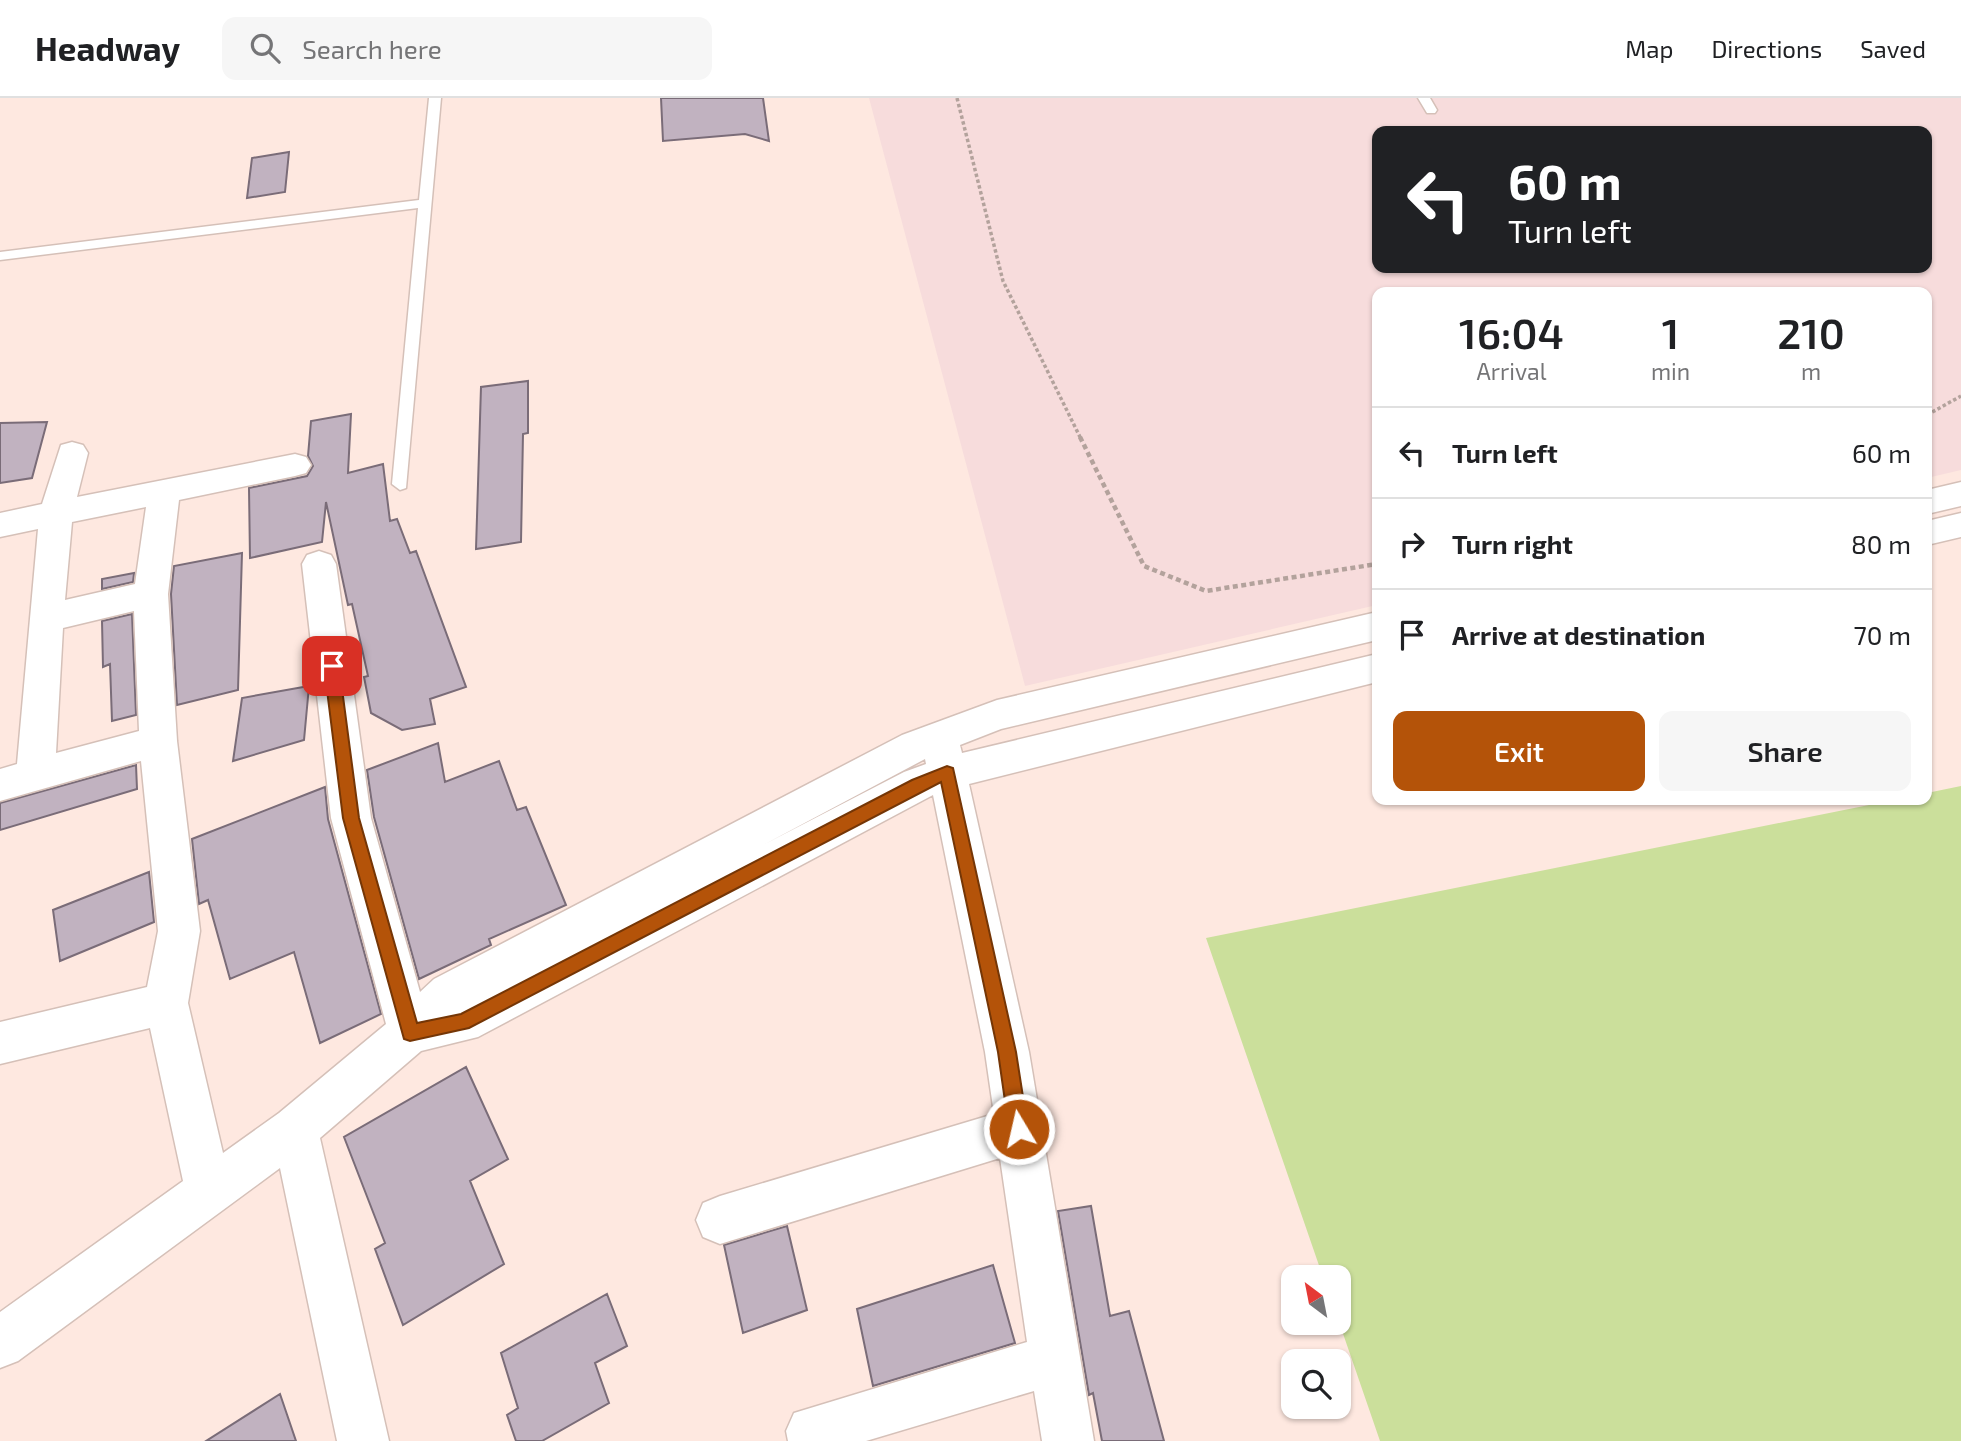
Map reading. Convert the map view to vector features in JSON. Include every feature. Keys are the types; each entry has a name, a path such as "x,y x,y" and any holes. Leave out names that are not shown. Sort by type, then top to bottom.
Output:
{"street":[{"path":"72,453 56,514 46,618 18,780 158,741"},
{"path":"0,525 295,465"},
{"path":"164,492 151,594 158,741 179,931 166,1003 208,1189"},
{"path":"1932,501 1961,494"},
{"path":"1932,532 1961,525"},
{"path":"319,564 351,818 410,1032"},
{"path":"46,618 151,594"},
{"path":"0,1343 134,1248 208,1189 295,1129 410,1032 463,1022 918,784 944,755 997,715 1372,627"},
{"path":"944,755 1372,669"},
{"path":"944,755 1007,1052 1068,1441"},
{"path":"0,1043 166,1003"},
{"path":"295,1129 363,1441"},
{"path":"720,1220 1019,1129"},
{"path":"814,1441 812,1431 1055,1359"}],"lane":[{"path":"400,484 435,98"},
{"path":"0,256 426,203"}],"path":[{"path":"957,98 1003,281 1144,566 1206,591 1372,565"},
{"path":"1932,412 1961,396"}],"shaded area":[{"path":"869,98 1961,98 1961,470 1932,477 1932,287 1372,287 1372,606 1025,686"}],"green space":[{"path":"1961,786 1961,1441 1380,1441 1351,1357 1351,1349 1348,1349 1343,1335 1351,1335 1351,1265 1319,1265 1206,938 1869,805 1932,805 1932,792"}],"building":[{"path":"661,98 763,98 769,141 745,134 663,141"},
{"path":"289,152 285,192 247,198 252,158"},
{"path":"528,381 528,433 523,434 521,542 476,549 481,387"},
{"path":"351,414 348,473 383,464 390,521 397,519 410,553 416,551 466,687 430,699 435,724 402,730 371,713 364,677 368,676 352,604 348,605 326,502 322,542 250,558 249,488 307,476 313,466 308,456 311,421"},
{"path":"47,422 32,478 0,483 0,423"},
{"path":"242,553 238,690 177,705 171,594 174,566"},
{"path":"134,573 133,582 102,589 102,579"},
{"path":"132,614 136,715 112,721 110,664 103,667 102,621"},
{"path":"309,686 304,740 233,761 242,698"},
{"path":"438,743 445,782 499,761 517,810 526,807 566,905 489,939 491,945 419,979 374,817 367,770"},
{"path":"136,765 137,789 0,830 0,803"},
{"path":"325,787 328,819 381,1014 320,1043 294,952 230,979 208,900 199,904 192,839"},
{"path":"149,872 154,922 60,961 53,910"},
{"path":"466,1067 508,1159 470,1181 504,1264 403,1325 375,1249 385,1243 344,1137"},
{"path":"1091,1206 1110,1316 1129,1311 1164,1441 1102,1441 1093,1393 1089,1395 1058,1211"},
{"path":"787,1226 807,1310 743,1333 724,1245"},
{"path":"993,1265 1015,1343 873,1386 857,1309"},
{"path":"607,1294 627,1346 595,1363 609,1403 542,1441 516,1441 507,1415 518,1408 501,1353"},
{"path":"280,1394 296,1441 206,1441"}],"route":[{"path":"332,666 351,818 410,1032 463,1022 918,784 947,773 1007,1052 1019,1129"}]}
